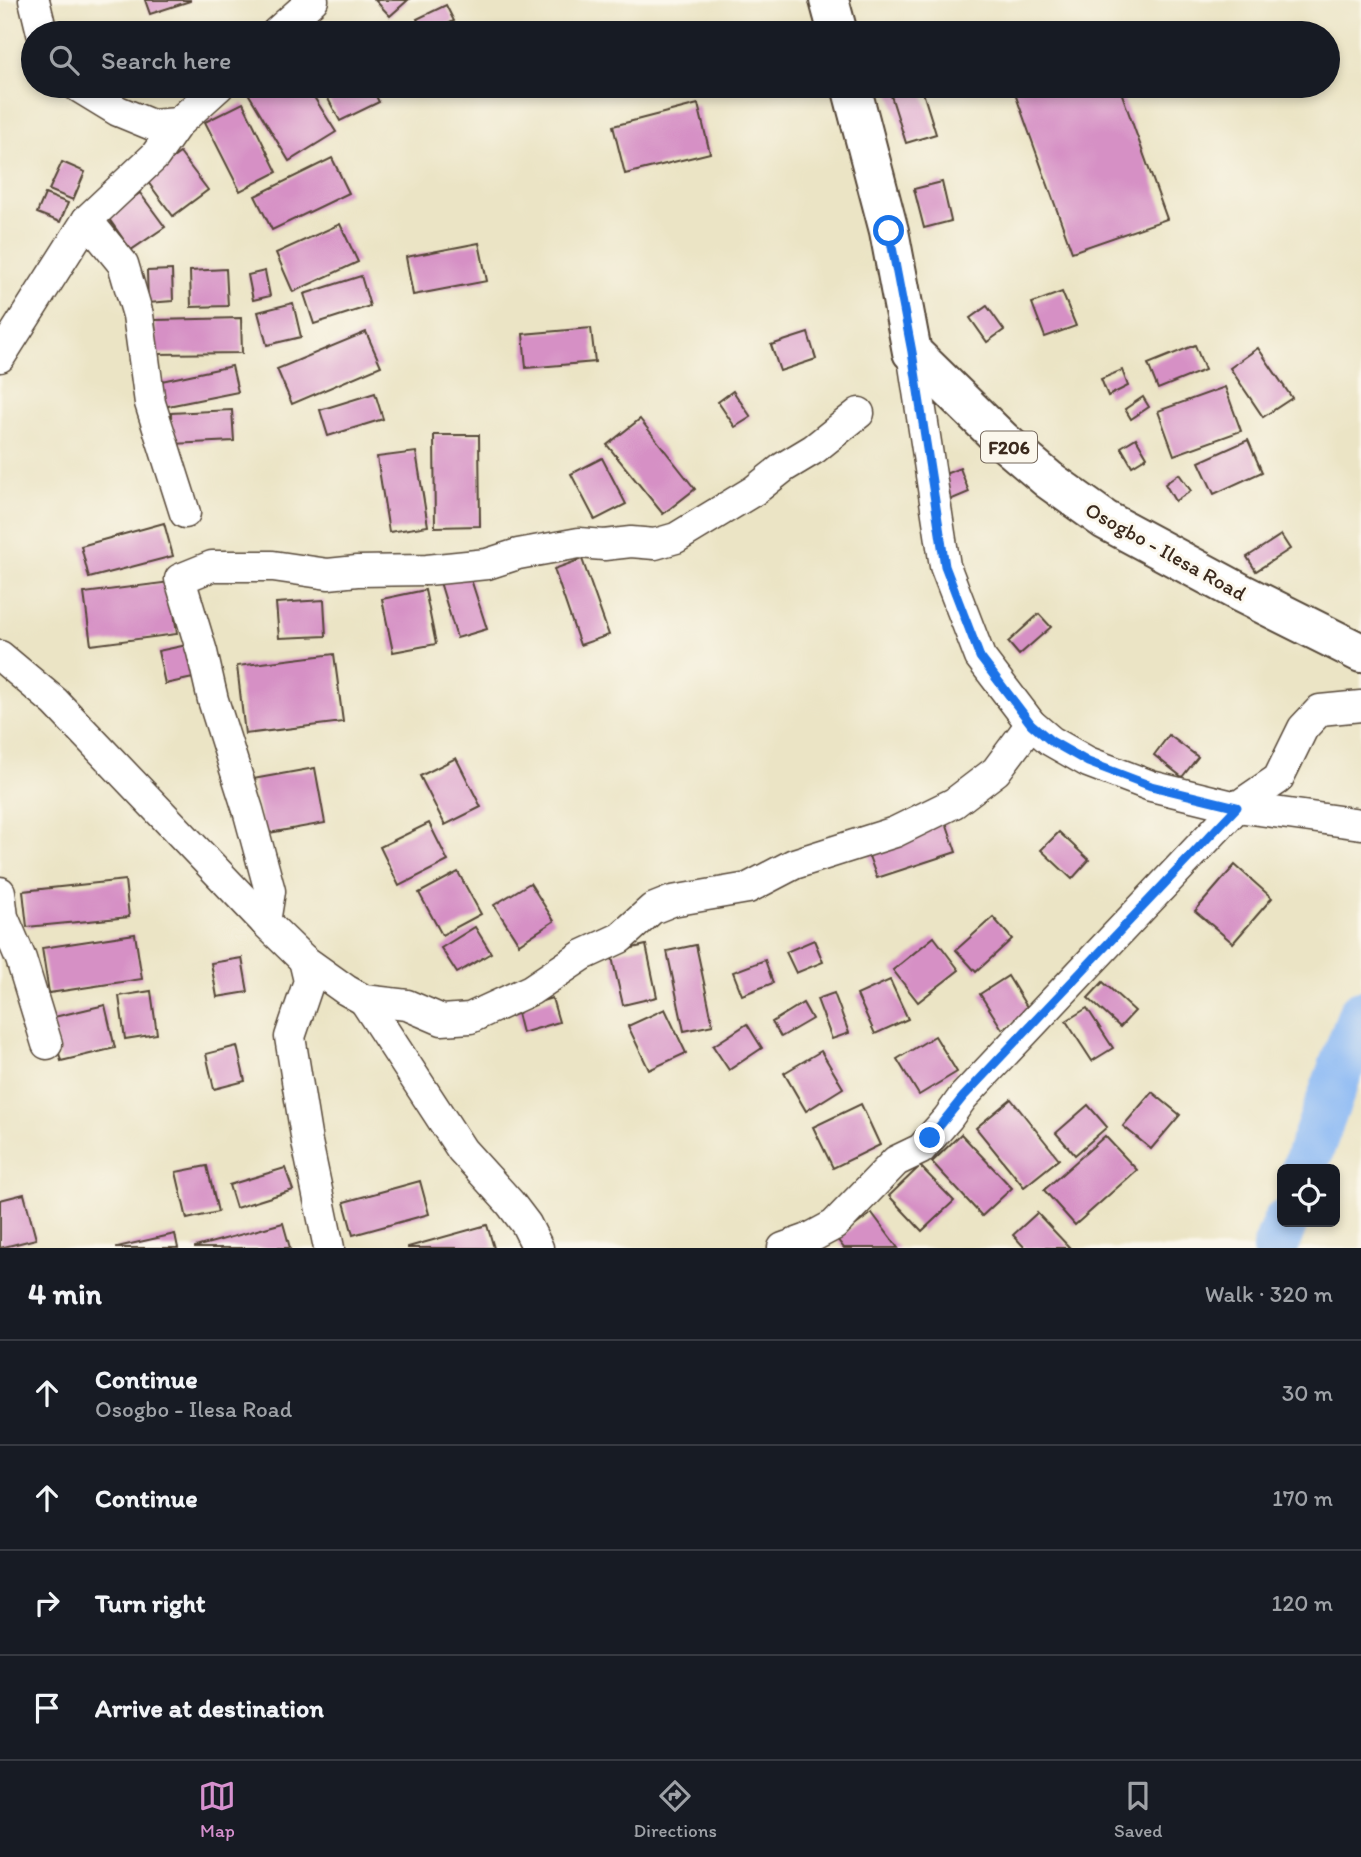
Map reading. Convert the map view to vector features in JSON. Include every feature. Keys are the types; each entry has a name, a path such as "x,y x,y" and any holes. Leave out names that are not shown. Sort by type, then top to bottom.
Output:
{"main road":[{"path":"829,0 835,21"},
{"path":"854,98 889,231 912,352"},
{"name":"Osogbo - Ilesa Road","path":"912,352 1003,441 1049,480 1105,520 1361,653"}],"street":[{"path":"34,0 39,21"},
{"path":"289,21 313,0"},
{"path":"96,98 117,111 152,125 178,123"},
{"path":"0,357 87,220 155,156 178,123 206,98"},
{"path":"87,220 123,264 138,315 149,403 169,456 185,513"},
{"path":"912,352 945,566 980,657 1031,724 1051,741 1088,762 1151,786 1237,807 1361,824"},
{"path":"265,922 270,891 180,579 212,566 273,566 328,574 427,570 488,564 519,554 579,543 654,544 676,538 755,490 784,467 814,449 859,413"},
{"path":"0,656 55,702 304,960 364,1000 407,1005 442,1020 470,1018 531,990 583,955 620,938 652,909 672,901 748,888 794,864 895,832 954,803 996,771 1031,724"},
{"path":"783,1248 834,1225 896,1161 920,1149 963,1097 1237,807 1278,779 1303,728 1320,710 1361,706"},
{"path":"0,892 3,918 21,959 47,1044"},
{"path":"304,960 309,981 290,1037 324,1246"},
{"path":"364,1000 462,1150 510,1203 526,1224 538,1248"}],"building":[{"path":"145,0 190,0 190,1 150,14"},
{"path":"375,0 408,0 390,16"},
{"path":"446,5 454,21 418,21 417,19"},
{"path":"251,98 315,98 336,132 289,161"},
{"path":"328,98 377,98 379,102 340,121"},
{"path":"892,98 925,98 936,134 906,143"},
{"path":"1017,98 1123,98 1167,219 1072,252"},
{"path":"243,103 277,172 240,191 205,122"},
{"path":"698,104 710,153 625,174 613,126"},
{"path":"180,153 208,190 173,216 145,178"},
{"path":"332,158 349,193 272,230 255,196"},
{"path":"62,162 85,172 73,200 49,190"},
{"path":"942,182 951,221 924,228 914,189"},
{"path":"140,193 165,227 131,250 107,216"},
{"path":"45,194 68,203 60,222 37,213"},
{"path":"340,224 358,262 293,292 276,253"},
{"path":"479,243 487,281 413,295 406,257"},
{"path":"226,269 228,306 191,307 190,271"},
{"path":"172,270 173,301 148,303 147,271"},
{"path":"265,271 270,296 253,300 248,275"},
{"path":"361,276 370,306 314,324 304,294"},
{"path":"1062,292 1076,326 1045,337 1032,303"},
{"path":"293,303 301,337 267,345 258,312"},
{"path":"987,306 1004,330 987,342 970,318"},
{"path":"241,318 242,353 156,354 155,320"},
{"path":"591,328 595,362 526,368 523,334"},
{"path":"366,332 381,366 292,404 277,369"},
{"path":"808,333 816,359 780,371 771,345"},
{"path":"1195,345 1205,370 1158,389 1148,364"},
{"path":"1258,348 1292,398 1263,417 1230,368"},
{"path":"232,366 238,392 158,408 152,383"},
{"path":"1122,370 1128,386 1108,396 1101,379"},
{"path":"1225,387 1241,431 1174,455 1158,411"},
{"path":"733,391 751,417 735,427 718,402"},
{"path":"375,393 383,419 328,436 320,410"},
{"path":"1143,397 1149,407 1131,419 1125,409"},
{"path":"232,410 234,441 172,444 171,413"},
{"path":"640,419 695,489 663,514 607,445"},
{"path":"434,435 479,435 480,526 435,527"},
{"path":"1136,438 1147,457 1132,466 1121,447"},
{"path":"1248,440 1262,472 1214,494 1199,462"},
{"path":"416,452 428,526 389,532 377,457"},
{"path":"602,458 626,504 595,520 571,474"},
{"path":"960,468 969,492 950,500 940,476"},
{"path":"1179,474 1191,491 1175,501 1165,484"},
{"path":"164,523 173,556 89,578 81,546"},
{"path":"1281,535 1290,549 1256,571 1247,557"},
{"path":"582,559 609,635 580,645 554,569"},
{"path":"469,573 487,629 457,638 440,582"},
{"path":"170,582 177,634 91,645 84,593"},
{"path":"425,590 436,644 393,652 382,599"},
{"path":"324,600 326,636 279,638 276,603"},
{"path":"1039,614 1051,627 1019,655 1008,642"},
{"path":"187,645 193,678 165,684 158,651"},
{"path":"334,654 343,722 245,734 237,666"},
{"path":"1169,735 1198,757 1182,777 1154,755"},
{"path":"456,758 481,807 445,825 420,776"},
{"path":"315,768 325,823 263,834 253,779"},
{"path":"946,822 956,852 877,878 866,848"},
{"path":"429,823 448,861 399,886 380,847"},
{"path":"1059,832 1089,860 1072,879 1041,850"},
{"path":"1235,865 1272,898 1233,943 1195,911"},
{"path":"458,872 481,914 442,935 419,893"},
{"path":"125,880 129,917 27,927 23,891"},
{"path":"530,883 554,921 519,944 494,905"},
{"path":"993,917 1012,939 976,972 956,950"},
{"path":"475,927 491,953 457,973 441,948"},
{"path":"135,934 142,979 49,993 42,948"},
{"path":"934,937 959,970 918,1002 893,970"},
{"path":"814,940 823,962 796,973 786,952"},
{"path":"646,945 657,997 623,1005 611,953"},
{"path":"696,945 713,1025 684,1031 667,951"},
{"path":"242,958 248,992 217,997 211,963"},
{"path":"765,960 773,983 742,995 733,972"},
{"path":"1008,976 1030,1012 1002,1029 980,994"},
{"path":"890,980 908,1019 875,1034 857,995"},
{"path":"1103,982 1135,1011 1120,1027 1088,998"},
{"path":"151,991 157,1034 125,1039 119,996"},
{"path":"834,993 849,1033 832,1039 817,999"},
{"path":"552,998 559,1022 522,1033 516,1009"},
{"path":"803,1003 812,1019 781,1037 772,1022"},
{"path":"105,1005 115,1048 61,1061 50,1018"},
{"path":"1087,1008 1113,1048 1092,1061 1066,1021"},
{"path":"665,1009 686,1053 649,1070 628,1026"},
{"path":"747,1024 762,1048 729,1070 713,1046"},
{"path":"935,1036 957,1072 919,1095 897,1059"},
{"path":"237,1046 245,1081 214,1089 206,1054"},
{"path":"821,1051 843,1088 806,1111 784,1073"},
{"path":"1152,1092 1180,1115 1151,1149 1123,1126"},
{"path":"1011,1099 1059,1159 1024,1187 976,1128"},
{"path":"861,1104 880,1145 833,1168 813,1127"},
{"path":"1088,1105 1107,1127 1075,1155 1056,1133"},
{"path":"961,1134 1012,1188 982,1216 932,1162"},
{"path":"1105,1136 1137,1170 1075,1225 1044,1190"},
{"path":"207,1166 218,1212 187,1219 176,1172"},
{"path":"920,1166 954,1201 922,1231 889,1196"},
{"path":"285,1168 293,1190 236,1208 229,1185"},
{"path":"420,1181 429,1214 353,1235 344,1202"},
{"path":"24,1194 36,1239 0,1248 0,1200"},
{"path":"872,1213 898,1248 844,1248 837,1239"},
{"path":"1037,1213 1070,1248 1025,1248 1013,1235"},
{"path":"283,1223 290,1248 195,1248 195,1247"},
{"path":"487,1225 494,1248 408,1248 408,1247"},
{"path":"175,1234 178,1248 117,1248 117,1247"}],"waterway":[{"path":"1306,1164 1361,1013"},
{"path":"1275,1248 1283,1227"}],"route":[{"path":"889,231 912,352 945,566 980,657 1031,724 1051,741 1088,762 1151,786 1237,807 963,1097 930,1138"}]}
